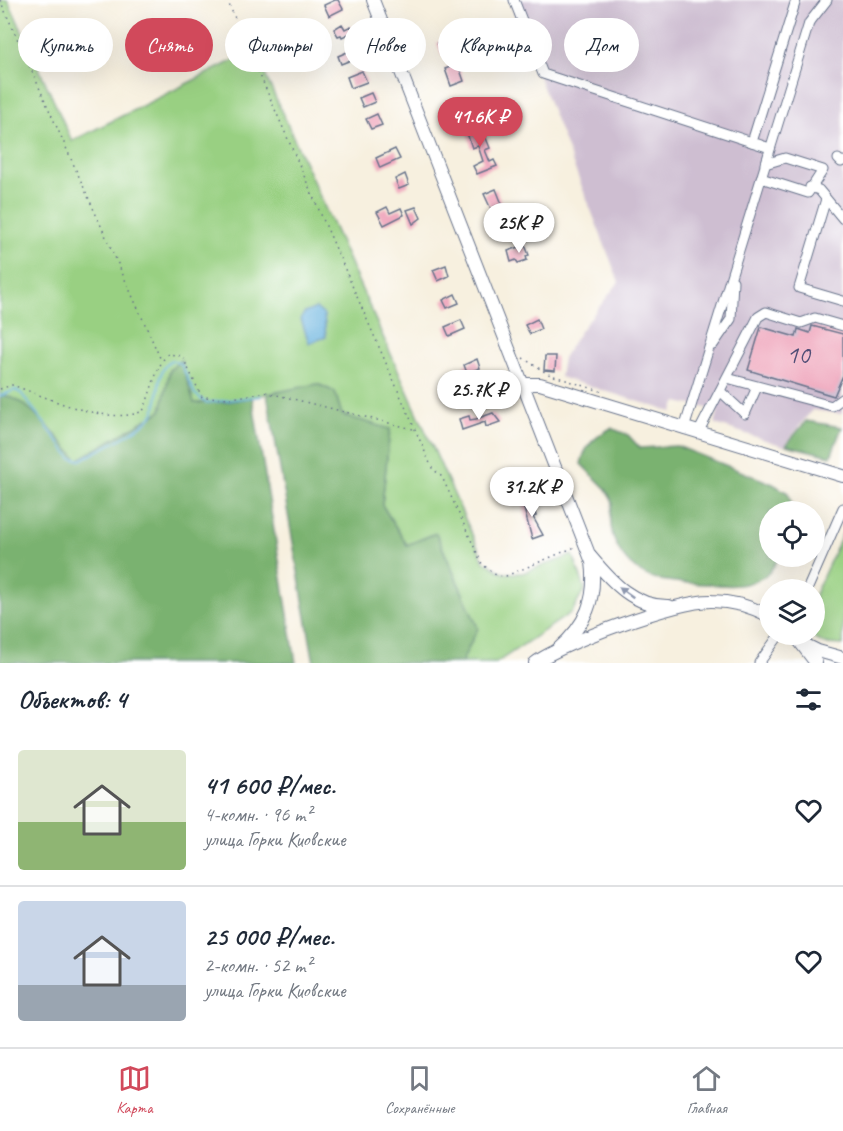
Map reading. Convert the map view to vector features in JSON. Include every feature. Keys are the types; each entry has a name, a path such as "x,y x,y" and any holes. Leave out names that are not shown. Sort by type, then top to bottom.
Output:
{"main road":[{"path":"373,0 586,549 595,583 592,597 580,628 558,650"},
{"path":"523,384 540,384 843,476"},
{"path":"586,549 606,576 633,598 658,606 677,606"},
{"path":"535,663 558,650 677,606 700,601 724,602 747,606 759,611"},
{"path":"802,645 816,663"},
{"path":"808,645 824,654 843,658"}],"street":[{"path":"514,0 543,74 770,148"},
{"path":"752,142 796,0"},
{"path":"684,429 809,23 827,0"},
{"path":"761,178 808,193 823,170 785,158 765,164"},
{"path":"810,187 819,190 843,219"},
{"path":"826,199 799,288 843,301"},
{"path":"698,433 758,317 766,312 801,323 815,318 843,326"},
{"path":"727,378 832,406 843,398"},
{"path":"720,392 745,414 758,387"},
{"path":"812,579 843,508"},
{"path":"759,663 772,645"}],"path":[{"path":"0,0 161,361"},
{"path":"227,0 414,429 432,468 442,477 482,564 489,571 506,576 586,549"},
{"path":"519,351 524,359 537,369 612,395"},
{"path":"0,389 12,385 105,416 133,415 143,411 154,388 161,361 168,354 182,356 202,396 212,399 233,398 265,392 414,429"}],"shaded area":[{"path":"509,0 843,0 842,414 812,410 784,446 715,424 718,411 712,409 677,402 672,412 560,377 563,358 580,331 619,282 537,72 552,72 552,18 516,18"}],"green space":[{"path":"0,0 8,0 18,22 18,72 41,72 72,141 225,64 225,72 264,72 484,561 503,573 522,573 573,555 585,589 572,612 496,663 461,663 478,628 436,533 407,545 382,505 390,429 342,415 335,392 318,384 226,402 194,403 181,360 170,370 161,411 78,460 31,410 9,397 0,396"},
{"path":"181,360 194,403 226,402 252,397 296,663 0,663 0,396 10,397 31,410 78,460 161,411 170,370"},
{"path":"317,384 335,392 342,415 390,429 382,505 407,545 436,533 478,628 461,663 314,663 267,394"},
{"path":"806,421 842,427 831,456 786,445"},
{"path":"611,428 628,435 640,448 677,446 773,484 788,493 791,501 759,501 759,567 773,567 770,572 745,584 722,585 656,579 634,567 619,549 614,538 611,527 613,503 606,489 581,464 585,452 600,435"},
{"path":"843,533 843,645 825,644 825,579 822,579"}],"water":[{"path":"316,308 324,315 326,337 309,343 301,319 304,313"}],"building":[{"path":"338,0 343,9 329,16 324,5"},
{"path":"342,24 344,36 338,36 334,29"},
{"path":"344,53 344,63 341,64 338,56"},
{"path":"362,72 367,82 351,88 347,77"},
{"path":"446,72 461,72 464,81 451,86"},
{"path":"371,93 375,102 363,107 359,98"},
{"path":"469,106 472,115 459,119 455,110"},
{"path":"377,114 382,125 371,129 366,119"},
{"path":"480,123 490,148 485,150 490,162 494,160 497,166 477,174 473,166 483,161 478,146 472,148 466,130"},
{"path":"395,149 400,159 380,168 376,158"},
{"path":"405,174 409,185 399,189 395,179"},
{"path":"496,189 502,204 491,209 484,194"},
{"path":"387,207 390,213 401,208 404,215 384,225 377,212"},
{"path":"416,207 421,218 413,224 407,210"},
{"path":"525,245 529,255 526,256 527,260 518,263 516,260 511,262 508,251"},
{"path":"446,265 449,276 438,281 433,270"},
{"path":"455,294 459,303 447,308 443,300"},
{"path":"537,319 541,329 530,334 525,325"},
{"path":"461,320 465,329 449,336 445,327"},
{"path":"812,326 843,334 843,375 834,396 748,370 761,327 796,337 798,329 810,333"},
{"path":"545,356 556,356 555,371 544,370"},
{"path":"477,359 480,368 467,373 464,365"},
{"path":"493,413 500,422 486,427 485,422 462,430 459,419 469,416 470,420 476,419"},
{"path":"532,498 536,516 533,517 543,535 532,539 522,501"}],"waterway":[{"path":"0,396 15,390 21,393 71,458 81,460 121,439 149,419 156,406 160,377 171,360 181,364 195,394 206,403 261,396"}]}
